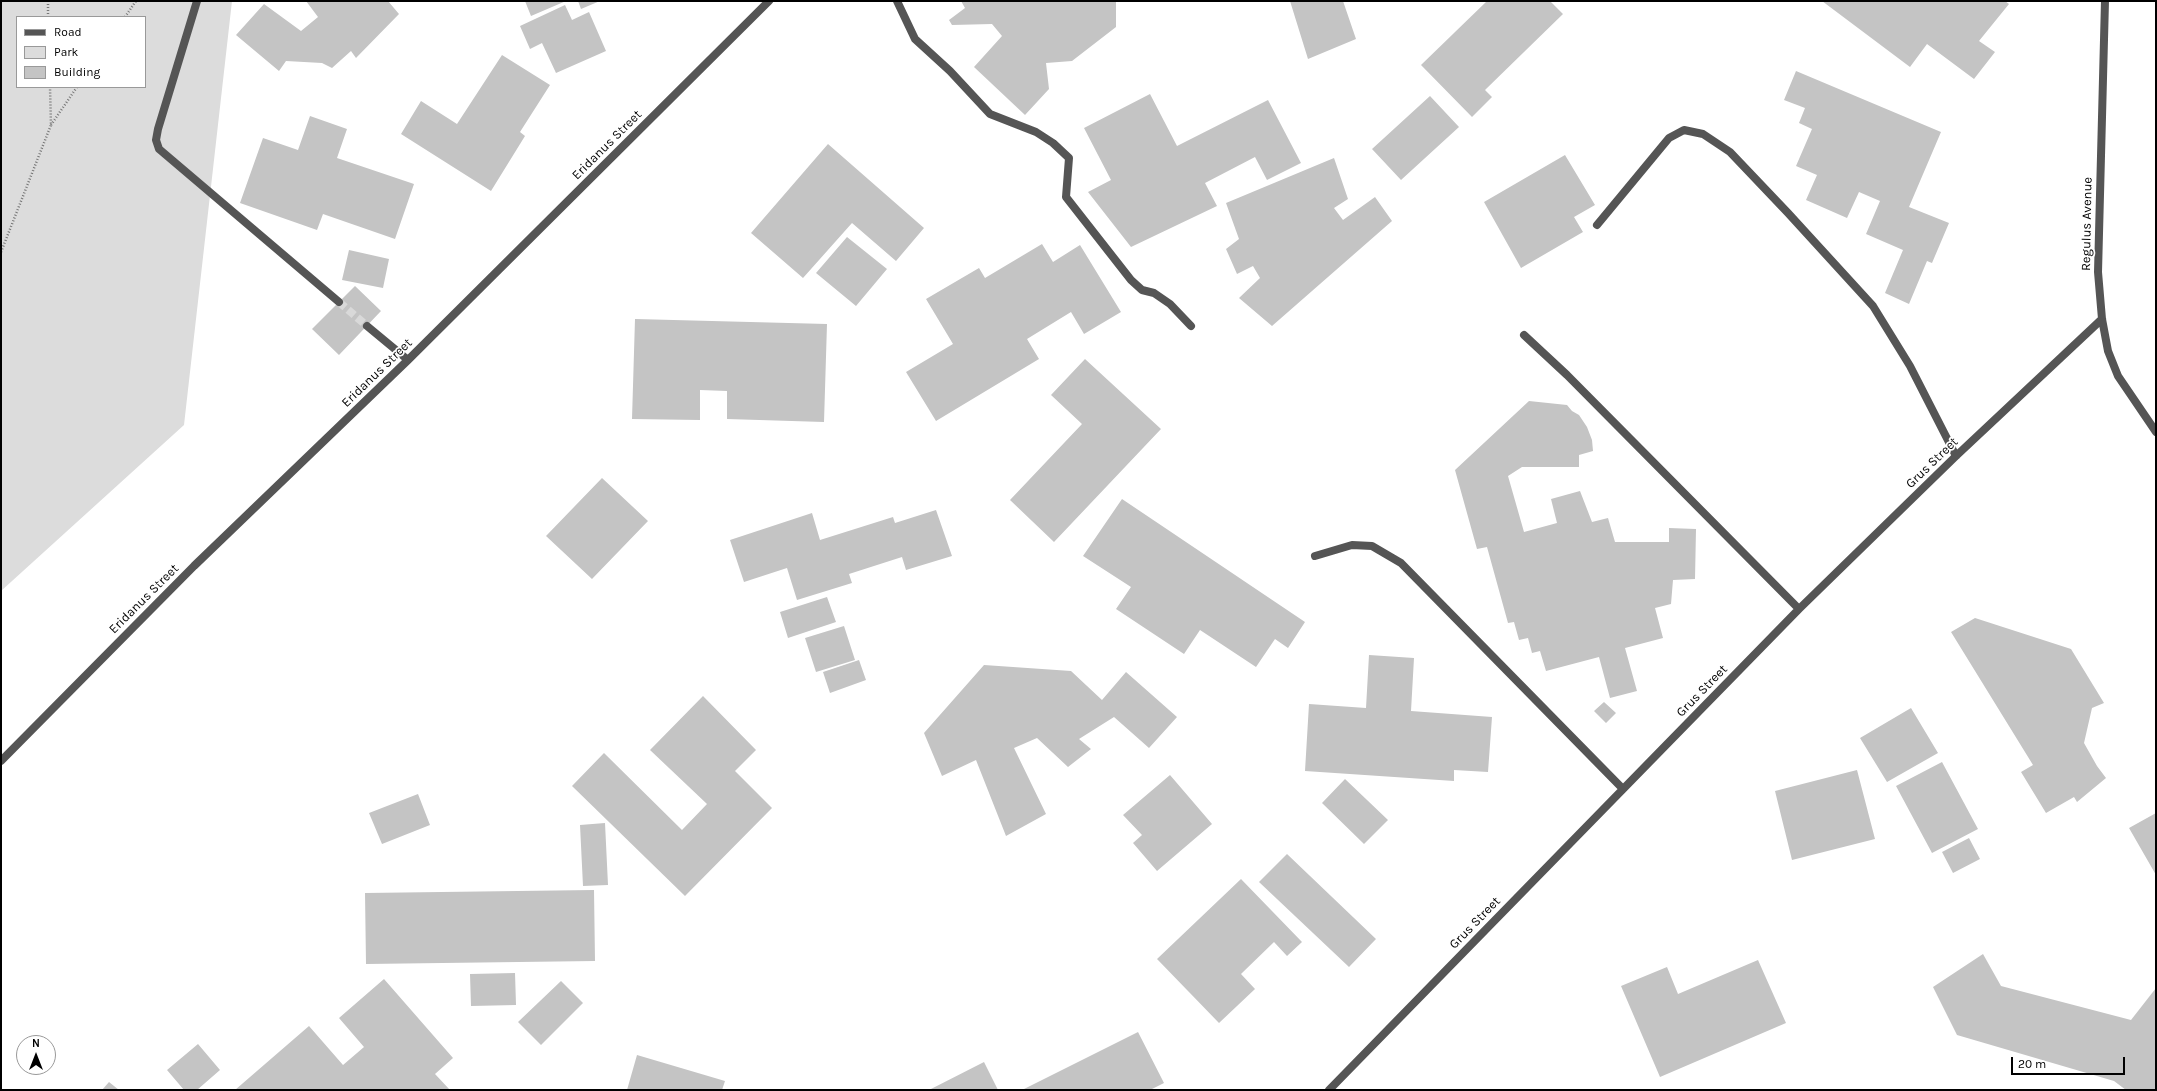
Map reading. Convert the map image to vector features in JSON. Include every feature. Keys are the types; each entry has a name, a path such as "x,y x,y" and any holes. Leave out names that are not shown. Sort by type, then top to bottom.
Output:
{"street":[{"path":"197,1 158,129 156,140 159,149 339,302"},
{"name":"Eridanus Street","path":"1,761 194,566 408,360 769,1"},
{"path":"897,1 915,39 950,71 990,114 1036,132 1053,142 1069,158 1066,197 1131,280 1142,290 1154,294 1170,304 1191,326"},
{"name":"Regulus Avenue","path":"2105,1 2098,272 2102,319 2108,351 2118,376 2156,432"},
{"path":"1597,225 1669,138 1684,130 1703,134 1730,152 1873,306 1910,366 1956,456"},
{"name":"Grus Street","path":"1329,1090 1799,609 1956,456 2102,319"},
{"path":"367,326 408,360"},
{"path":"1524,334 1567,375 1799,609"},
{"path":"1315,556 1352,545 1372,546 1401,563 1623,789"}],"path":[{"path":"48,1 48,16"},
{"path":"126,16 136,1"},
{"path":"50,88 51,125"},
{"path":"1,252 51,125 76,88"}],"green space":[{"path":"1,1 232,1 184,425 1,591"}],"building":[{"path":"306,1 388,1 399,14 356,58 351,51 332,68 322,63 286,61 279,71 236,35 264,4 301,31 318,17"},
{"path":"525,1 566,1 531,16"},
{"path":"578,1 600,1 581,9"},
{"path":"961,1 1116,1 1116,27 1072,61 1046,63 1049,89 1025,115 974,67 1002,36 992,24 952,25 949,20 965,8"},
{"path":"1290,1 1343,1 1356,39 1308,59"},
{"path":"1487,1 1550,1 1563,14 1485,90 1492,97 1472,117 1421,65"},
{"path":"1822,1 2005,1 2009,4 1979,41 1995,52 1974,79 1927,44 1910,67"},
{"path":"565,5 572,20 589,12 606,51 556,73 542,43 530,49 520,26"},
{"path":"502,55 550,85 520,132 525,136 491,191 401,134 421,101 457,124"},
{"path":"1796,71 1941,132 1909,207 1949,223 1932,263 1927,261 1909,304 1885,293 1903,250 1866,234 1880,201 1859,192 1847,218 1806,200 1817,175 1796,166 1812,129 1799,123 1805,108 1784,100"},
{"path":"1150,94 1177,146 1268,100 1301,163 1267,180 1255,157 1205,183 1217,206 1131,247 1088,192 1111,180 1084,128"},
{"path":"1430,96 1459,127 1401,180 1372,149"},
{"path":"310,116 347,129 337,158 414,184 395,239 323,214 317,230 240,203 263,138 298,150"},
{"path":"828,144 924,228 896,261 852,223 803,278 751,233"},
{"path":"1565,155 1595,205 1574,217 1583,232 1521,268 1484,202"},
{"path":"1334,158 1348,199 1334,208 1343,220 1375,197 1392,221 1272,326 1239,298 1260,278 1253,266 1237,274 1226,249 1239,239 1226,203"},
{"path":"847,237 887,269 856,306 816,273"},
{"path":"1042,244 1053,262 1080,245 1121,312 1084,334 1071,312 1027,339 1039,359 936,421 906,372 953,344 926,299 979,268 985,278"},
{"path":"349,250 389,259 383,288 342,280"},
{"path":"355,286 381,311 339,355 312,329"},
{"path":"635,319 827,324 824,422 727,419 727,391 700,390 700,420 632,419"},
{"path":"1085,359 1161,429 1054,542 1010,500 1082,424 1051,395"},
{"path":"1529,401 1567,405 1572,411 1579,415 1587,427 1592,440 1593,451 1579,455 1579,467 1522,467 1508,476 1524,532 1557,523 1551,499 1580,491 1592,522 1608,518 1615,542 1669,542 1669,528 1696,529 1695,579 1673,580 1671,604 1655,608 1663,638 1625,648 1637,691 1610,698 1599,657 1546,671 1540,651 1532,653 1528,638 1519,640 1514,622 1508,623 1487,547 1477,549 1455,470"},
{"path":"602,478 648,521 592,579 546,536"},
{"path":"1122,499 1305,622 1288,648 1275,639 1256,667 1200,630 1184,654 1116,609 1131,587 1083,556"},
{"path":"936,510 952,556 906,570 902,557 849,574 852,583 797,600 787,568 744,582 730,540 812,513 820,540 893,517 895,523"},
{"path":"827,597 836,622 788,638 780,612"},
{"path":"1975,618 2071,649 2104,703 2092,708 2084,743 2097,766 2106,778 2077,802 2074,797 2046,813 2021,772 2033,765 1951,632"},
{"path":"844,626 855,660 816,672 805,638"},
{"path":"1369,655 1414,658 1411,711 1492,717 1488,772 1454,770 1454,781 1305,771 1309,704 1366,708"},
{"path":"859,660 866,680 830,693 823,672"},
{"path":"984,665 1071,671 1102,700 1126,672 1177,717 1149,748 1114,717 1079,739 1091,749 1068,767 1037,738 1014,748 1046,814 1006,836 976,760 942,776 924,733"},
{"path":"703,696 756,750 735,771 772,808 685,896 572,786 604,753 682,830 707,804 650,750"},
{"path":"1604,702 1616,713 1606,723 1594,711"},
{"path":"1911,708 1938,753 1887,782 1860,738"},
{"path":"1942,762 1978,829 1932,853 1896,786"},
{"path":"1857,770 1875,839 1792,860 1775,791"},
{"path":"1170,775 1212,824 1157,871 1133,843 1142,835 1123,815"},
{"path":"1345,779 1388,820 1364,844 1322,803"},
{"path":"418,794 430,825 382,844 369,813"},
{"path":"2156,813 2156,875 2129,828"},
{"path":"605,823 608,885 583,886 580,825"},
{"path":"1969,838 1980,859 1953,873 1942,852"},
{"path":"1287,854 1376,939 1349,967 1259,882"},
{"path":"1241,879 1302,942 1287,956 1274,942 1241,974 1255,989 1219,1023 1157,959"},
{"path":"594,890 595,961 366,964 365,893"},
{"path":"1983,954 2001,986 2131,1020 2156,988 2156,1090 2126,1090 2114,1081 1957,1035 1933,987"},
{"path":"1758,960 1786,1023 1660,1077 1621,986 1667,967 1678,994"},
{"path":"515,973 516,1005 471,1006 470,974"},
{"path":"384,979 453,1058 435,1074 450,1090 235,1090 309,1026 343,1065 364,1047 339,1018"},
{"path":"561,981 583,1003 541,1045 518,1022"},
{"path":"1138,1032 1164,1083 1150,1090 1022,1090"},
{"path":"198,1044 220,1070 197,1090 184,1090 167,1070"},
{"path":"637,1055 725,1081 722,1090 627,1090"},
{"path":"984,1062 998,1090 929,1090"},
{"path":"109,1082 119,1090 102,1090"}],"tunnel":[{"path":"339,302 367,326"}]}
